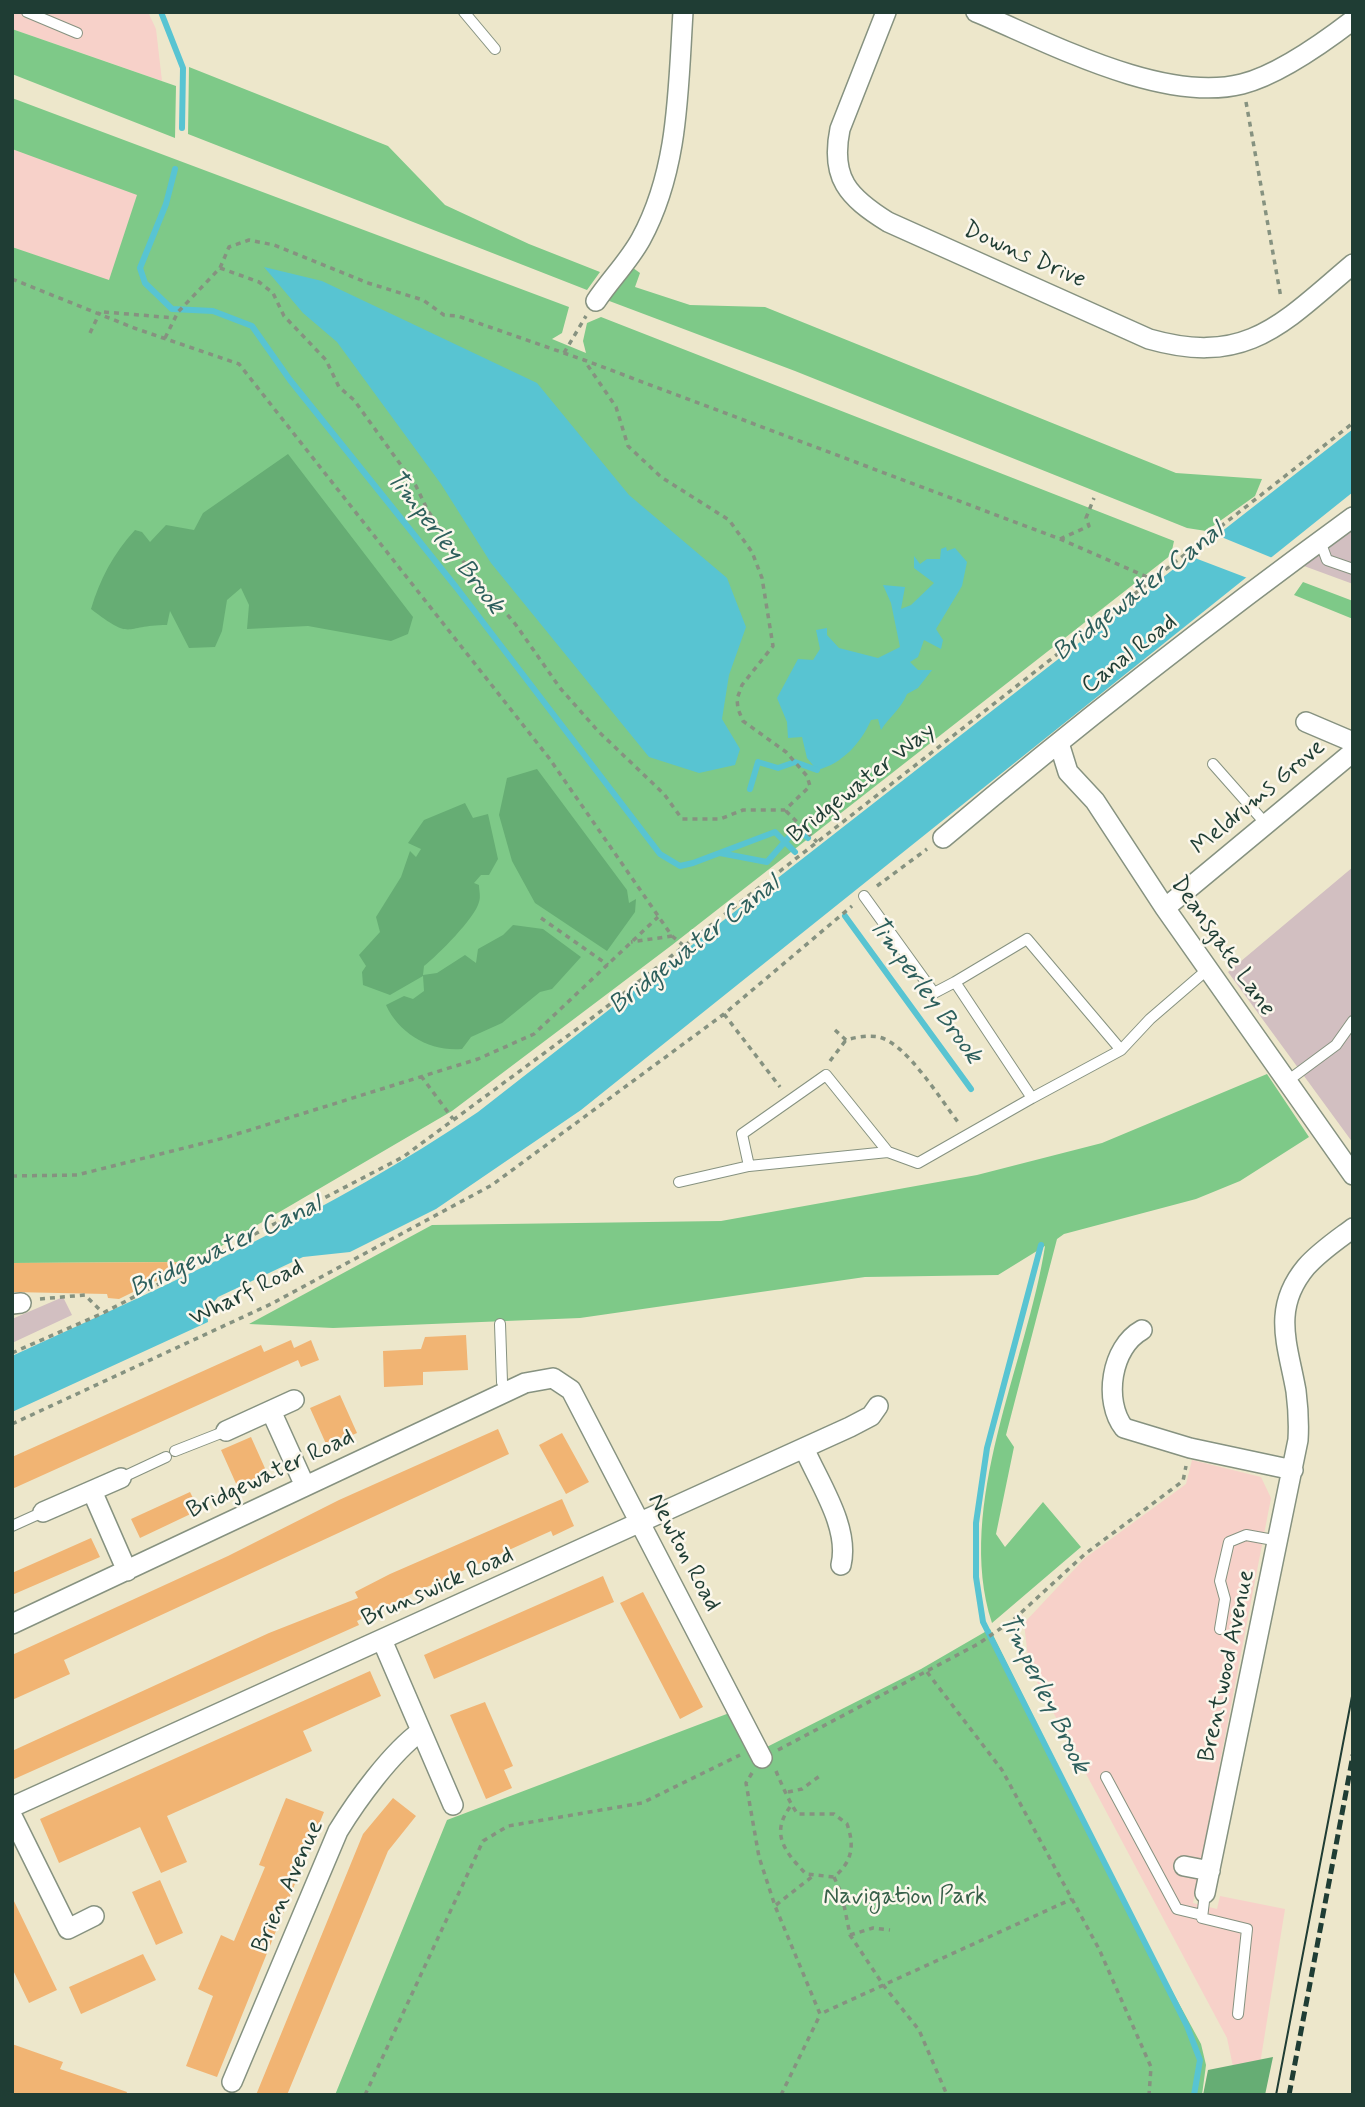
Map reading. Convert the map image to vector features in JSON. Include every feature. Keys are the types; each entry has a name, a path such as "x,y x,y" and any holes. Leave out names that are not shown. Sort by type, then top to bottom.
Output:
{"street":[{"path":"596,301 639,242 664,182 674,147 683,12"},
{"name":"Downs Drive","path":"886,12 840,129 836,146 843,184 859,204 900,228 1149,339 1195,350 1229,347 1251,341 1285,321 1353,264"},
{"path":"976,12 1119,71 1191,86 1243,84 1323,43 1353,20"},
{"name":"Canal Road","path":"943,838 1251,591 1353,517"},
{"name":"Meldrums Grove","path":"1306,722 1353,742"},
{"name":"Deansgate Lane","path":"1059,743 1069,772 1095,801 1285,1082 1353,1175"},
{"name":"Meldrums Grove","path":"1165,908 1353,752"},
{"name":"Brentwood Avenue","path":"1205,1893 1293,1470 1298,1428 1296,1391 1283,1334 1287,1308 1294,1286 1304,1269 1353,1228"},
{"path":"1142,1330 1128,1340 1121,1353 1112,1389 1114,1410 1130,1432 1293,1470"},
{"name":"Bridgewater Road","path":"12,1624 507,1391 535,1379 553,1378"},
{"name":"Newton Road","path":"553,1378 571,1390 763,1760"},
{"path":"226,1430 294,1400"},
{"name":"Brunswick Road","path":"12,1807 863,1421 878,1406"},
{"path":"271,1411 305,1486"},
{"path":"804,1448 842,1535 844,1552 841,1565"},
{"path":"43,1512 121,1478"},
{"path":"92,1491 127,1571"},
{"path":"382,1640 453,1805"},
{"name":"Brien Avenue","path":"232,2082 338,1832 348,1814 408,1742 421,1731"},
{"path":"12,1816 68,1929 94,1916"},
{"path":"1184,1866 1210,1871"}],"lane":[{"path":"27,12 77,33"},
{"path":"464,12 495,49"},
{"path":"1320,541 1327,560 1353,569"},
{"path":"1213,764 1266,824"},
{"path":"864,896 934,993 1027,939 1121,1050"},
{"path":"679,1182 749,1166 888,1152 918,1163 1121,1050 1150,1019 1208,969"},
{"path":"955,982 1032,1098"},
{"path":"1285,1082 1336,1045 1353,1021"},
{"path":"749,1166 742,1134 827,1075 888,1152"},
{"path":"500,1324 502,1382 507,1391"},
{"path":"176,1451 226,1430"},
{"path":"121,1478 166,1457"},
{"path":"12,1526 43,1512"},
{"path":"1220,1629 1225,1599 1220,1581 1229,1542 1246,1535 1280,1541"},
{"path":"1106,1777 1177,1909 1202,1915 1206,1920 1247,1929 1238,2014"},
{"path":"1202,1915 1205,1893"}],"path":[{"path":"1243,84 1285,321"},
{"path":"165,338 184,303 220,268 229,247 249,240 274,245 368,283 423,300 444,315 458,316 584,360 1060,539 1154,580"},
{"path":"220,268 259,282 274,293 284,316 326,359 339,387 354,400 416,486 428,511 463,561 516,625 561,688 598,731 664,794 682,819 720,818 743,810 785,810 810,786 807,776 786,752 743,721 738,709 742,685 773,646 762,578 752,552 729,520 661,477 628,446 616,407 584,360"},
{"path":"12,279 165,338 239,363 549,758 658,918 684,946"},
{"path":"564,353 571,337 596,301"},
{"path":"100,312 175,318"},
{"path":"90,333 100,312"},
{"name":"Bridgewater Way","path":"12,1353 103,1313 403,1157 684,946 1353,423"},
{"path":"1060,539 1089,526 1086,518 1094,498"},
{"path":"785,810 817,842"},
{"name":"Wharf Road","path":"12,1424 271,1304 492,1185 724,1014 864,896 943,838"},
{"path":"541,918 608,965"},
{"path":"12,1176 78,1175 224,1138 478,1059 534,1034 658,918"},
{"path":"631,942 672,936"},
{"path":"724,1014 790,1100"},
{"path":"835,1030 846,1040"},
{"path":"827,1075 830,1061 846,1040 879,1037 900,1048 972,1132"},
{"path":"421,1076 453,1119"},
{"path":"17,1303 54,1295 85,1295 103,1313"},
{"path":"820,2014 775,1906 760,1857 746,1783 763,1760 978,1644 1013,1620 1085,1554 1183,1481 1190,1448"},
{"path":"927,1672 1002,1770 1099,1950 1151,2067 1149,2095"},
{"path":"365,2095 483,1841 508,1826 642,1803 745,1751 763,1760 777,1776 788,1792 790,1807 798,1814 834,1814 847,1824 852,1855 847,1866 834,1877 806,1874 796,1864 782,1839 780,1821 790,1807"},
{"path":"788,1792 802,1790 821,1775"},
{"path":"775,1906 813,1876"},
{"path":"834,1877 842,1895 850,1935 884,1986 919,2031 947,2095"},
{"path":"781,2095 820,2014 1072,1899"},
{"path":"850,1935 873,1927 890,1930"}],"shaded area":[{"path":"12,12 148,12 156,29 162,81 12,29"},
{"path":"12,149 138,194 109,281 12,247"},
{"path":"1353,527 1353,584 1304,566 1350,529"},
{"path":"1353,867 1353,1143 1228,972"},
{"path":"63,1297 72,1315 12,1343 12,1319"},
{"path":"1192,1460 1261,1477 1271,1498 1193,1903 1217,1909 1220,1896 1285,1909 1255,2095 1239,2095 1227,2038 1029,1667 1024,1623 1085,1558 1186,1484"}],"green space":[{"path":"12,29 176,86 175,138 12,74"},
{"path":"189,67 388,146 445,205 529,244 600,272 587,290 188,134"},
{"path":"12,98 569,307 562,333 552,339 586,353 583,341 587,323 601,317 1174,541 1171,555 672,945 452,1111 194,1262 12,1263 12,247 109,280 137,195 12,149"},
{"path":"629,265 640,273 635,287 690,305 765,307 1176,473 1262,479 1255,496 1206,531 1187,528 795,371 604,299"},
{"path":"288,454 413,617 408,634 391,641 308,626 247,629 249,605 241,588 227,600 222,631 215,647 189,648 170,611 167,625 122,629 91,609 108,567 135,530 142,532 150,542 166,525 194,530 203,513"},
{"path":"1303,582 1353,601 1353,619 1294,595"},
{"path":"537,769 627,890 629,903 636,899 635,912 607,951 535,903 512,861 499,815 507,778"},
{"path":"465,803 473,818 488,814 498,859 489,875 481,875 474,883 479,885 480,900 471,917 424,966 423,975 437,973 465,955 476,963 478,949 503,935 513,925 543,929 581,957 552,989 540,992 502,1023 471,1037 462,1049 450,1049 417,1039 399,1025 386,1005 404,996 413,999 424,991 423,976 390,995 363,985 362,972 366,966 359,955 380,932 376,917 401,877 410,851 416,857 421,849 408,843 424,820"},
{"path":"1267,1074 1309,1137 1240,1181 1196,1199 1064,1234 1057,1239 1006,1435 1014,1447 996,1534 1005,1547 1043,1502 1081,1547 992,1623 983,1578 982,1531 987,1483 1045,1246 998,1275 865,1277 580,1318 333,1328 249,1324 432,1225 721,1221 977,1175 1102,1143"},
{"name":"Navigation Park","path":"990,1629 1152,1954 1201,2044 1206,2065 1202,2095 335,2095 447,1820 732,1712 755,1753 921,1669"},
{"path":"1273,2057 1265,2095 1203,2095 1208,2070"}],"water":[{"path":"264,267 322,281 537,383 629,495 727,578 746,627 729,675 722,719 740,749 735,765 699,773 649,757 491,563 441,484 337,342 303,313"},
{"name":"Bridgewater Canal","path":"1353,429 1353,492 581,1110 436,1209 350,1252 303,1257 218,1297 207,1310 208,1322 12,1412 12,1356 250,1244 366,1182 478,1112"},
{"path":"946,547 947,551 955,548 967,562 962,586 936,629 943,640 941,649 924,640 918,657 910,662 918,670 932,670 918,688 907,694 881,730 878,719 871,720 850,751 835,763 817,770 807,758 802,737 788,738 787,722 777,698 798,659 813,660 820,649 816,630 827,628 827,635 839,648 878,658 900,647 891,603 883,585 905,587 901,609 911,605 934,583 914,568 914,556 920,564 927,559 940,559 941,549"}],"pier":[{"path":"1214,534 1275,559 1250,579 1187,555"}],"building":[{"path":"194,1262 119,1299 108,1298 107,1294 12,1292 12,1263"},
{"path":"466,1335 468,1370 423,1372 423,1385 384,1387 383,1351 421,1349 425,1337"},
{"path":"291,1340 294,1348 311,1340 319,1360 301,1367 298,1360 12,1489 12,1457 261,1345 264,1352"},
{"path":"340,1395 357,1433 327,1446 310,1408"},
{"path":"498,1429 509,1454 64,1660 70,1674 12,1700 12,1655 228,1556 339,1500"},
{"path":"562,1433 589,1482 566,1494 539,1445"},
{"path":"251,1437 268,1475 238,1488 221,1450"},
{"path":"190,1492 199,1510 140,1538 131,1519"},
{"path":"562,1499 574,1526 553,1536 551,1531 407,1596 357,1621 359,1625 12,1780 12,1751 269,1633 358,1598 355,1592 390,1574"},
{"path":"91,1538 100,1557 12,1595 12,1573"},
{"path":"603,1576 614,1602 434,1679 424,1655"},
{"path":"643,1592 703,1707 680,1719 620,1603"},
{"path":"370,1671 381,1696 303,1731 312,1751 167,1816 187,1862 161,1873 140,1827 59,1863 40,1819"},
{"path":"485,1702 513,1766 504,1770 512,1788 486,1799 450,1715"},
{"path":"286,1798 324,1812 217,2077 186,2066 213,1996 198,1989 221,1935 234,1941 265,1867 259,1865"},
{"path":"393,1798 416,1816 388,1851 287,2095 256,2095 363,1834"},
{"path":"160,1880 183,1933 156,1945 132,1892"},
{"path":"12,1897 57,1990 29,2003 12,1968"},
{"path":"143,1954 156,1980 81,2014 69,1987"},
{"path":"12,2044 63,2062 60,2069 127,2092 126,2095 12,2095"}],"waterway":[{"name":"Timperley Brook","path":"161,12 183,68 182,128"},
{"name":"Timperley Brook","path":"175,169 166,204 140,268 145,283 172,309 213,311 252,326 290,380 456,587 660,854 680,866 775,832 795,852"},
{"path":"750,789 758,762 778,768 795,762 817,770"},
{"name":"Bridgewater Canal","path":"720,853 767,862 797,828 808,838"},
{"name":"Timperley Brook","path":"845,916 971,1089"},
{"name":"Timperley Brook","path":"1041,1245 987,1448 976,1523 976,1577 983,1622 1187,2026 1200,2060 1194,2095"}],"tram line":[{"path":"1276,2095 1353,1691"}],"railway":[{"path":"1289,2095 1353,1755"}]}
